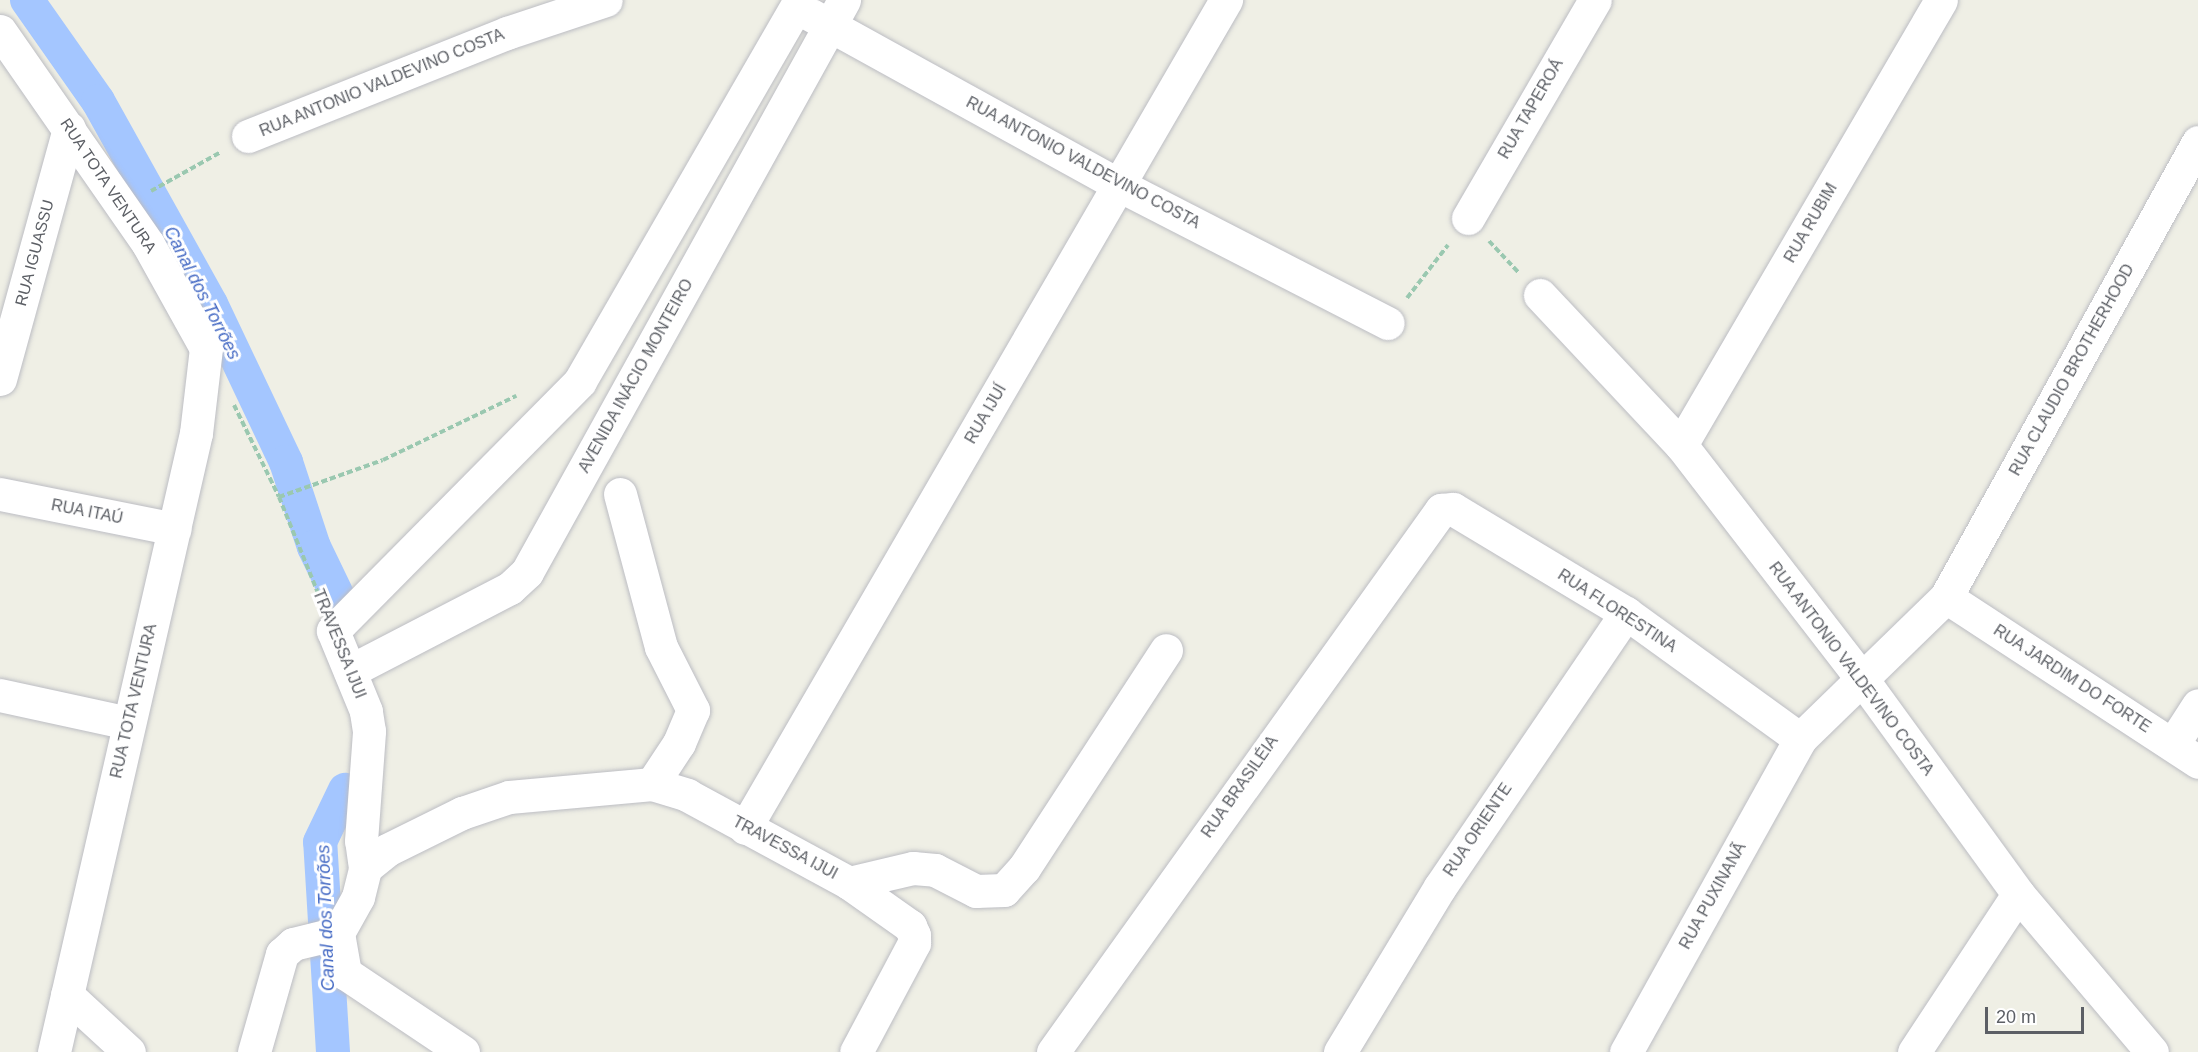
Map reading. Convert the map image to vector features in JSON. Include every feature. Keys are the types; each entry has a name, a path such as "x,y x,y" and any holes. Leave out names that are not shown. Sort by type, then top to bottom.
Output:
{"street":[{"name":"RUA ANTONIO VALDEVINO COSTA","path":"248,136 507,33 606,0"},
{"name":"RUA IJUÍ","path":"745,828 1226,0"},
{"name":"RUA TAPEROÁ","path":"1468,218 1595,0"},
{"name":"RUA RUBIM","path":"1681,446 1941,0"},
{"name":"RUA ANTONIO VALDEVINO COSTA","path":"792,2 837,13 1119,185 1388,323"},
{"path":"333,631 580,381 792,2"},
{"name":"AVENIDA INÁCIO MONTEIRO","path":"350,672 510,588 527,573 837,13"},
{"name":"RUA TOTA VENTURA","path":"0,31 148,244 206,348 196,433 54,1052"},
{"name":"RUA IGUASSU","path":"0,379 69,128"},
{"name":"RUA CLAUDIO BROTHERHOOD","path":"1862,679 1946,597 2198,142"},
{"name":"RUA ANTONIO VALDEVINO COSTA","path":"1533,288 1681,446 1862,679 2018,894 2152,1052"},
{"name":"RUA ITAÚ","path":"0,494 175,529"},
{"path":"620,494 661,647 693,710 687,728 652,784"},
{"name":"RUA FLORESTINA","path":"1429,523 1437,512 1453,509 1626,613 1800,739"},
{"name":"RUA BRASILÉIA","path":"1053,1052 1429,523"},
{"name":"RUA JARDIM DO FORTE","path":"1946,597 2186,753"},
{"name":"RUA ORIENTE","path":"1340,1052 1440,886 1626,613"},
{"name":"TRAVESSA IJUI","path":"333,631 366,711 369,731 361,841 365,868 358,897 334,934"},
{"name":"TRAVESSA IJUI","path":"365,868 387,850 408,839 462,813 509,797 652,784 687,795 849,883 913,868 935,870 976,891 1004,890 1024,868 1166,650"},
{"name":"RUA PUXINANÃ","path":"1626,1052 1800,739 1862,679"},
{"path":"0,695 128,723"},
{"path":"2186,753 2198,705"},
{"path":"849,883 910,926 914,935 914,943 856,1052"},
{"path":"1914,1052 2018,894"},
{"path":"254,1052 278,962 293,944 334,934 345,973 463,1052"},
{"path":"67,995 129,1052"}],"path":[{"name":"RUA ANTONIO VALDEVINO COSTA","path":"164,183 248,136"},
{"path":"1388,323 1468,218 1533,288"},
{"path":"231,400 279,497 301,487 383,460 522,393"},
{"name":"TRAVESSA IJUI","path":"279,497 333,631"}],"waterway":[{"name":"Canal dos Torrões","path":"27,0 98,101 211,304 286,462 314,547 342,605"},
{"name":"Canal dos Torrões","path":"333,1052 320,842 345,790"}]}
